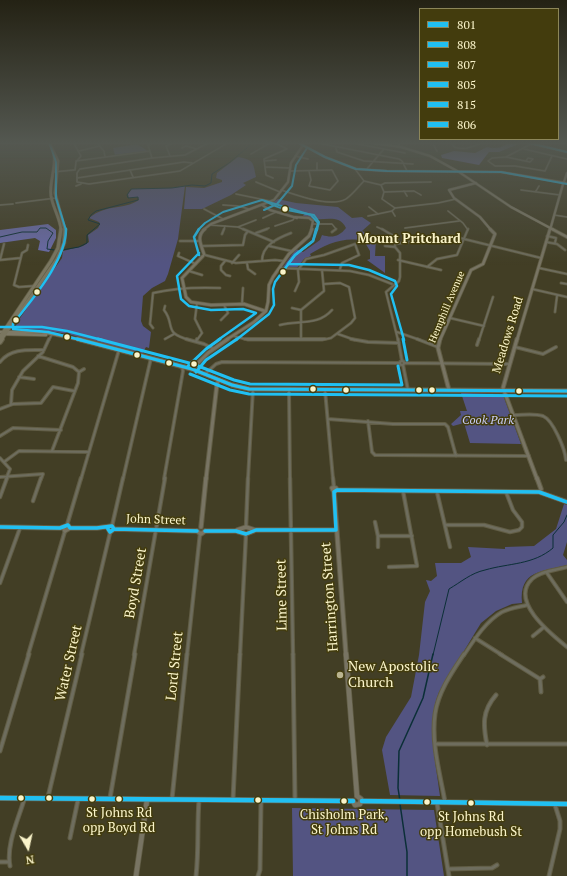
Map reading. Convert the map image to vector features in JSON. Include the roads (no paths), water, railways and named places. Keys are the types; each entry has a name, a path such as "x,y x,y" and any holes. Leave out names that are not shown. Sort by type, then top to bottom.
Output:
{"highway":[{"path":"3,333 13,324 60,244 61,228 52,199 51,183"},
{"path":"0,342 8,325 60,253 64,243 65,228 56,198 56,183"}],"main road":[{"path":"476,183 511,207 567,237"},
{"path":"13,324 12,329 52,334 119,350 190,368 235,386 252,389 567,391"},
{"path":"3,333 21,331"},
{"path":"3,333 52,334"}],"street":[{"path":"76,186 82,183 98,183"},
{"path":"258,183 281,191 326,201 339,202 347,198 362,183"},
{"path":"204,255 199,240 201,232 209,225 271,202 287,183"},
{"path":"310,183 309,186 330,190 336,183"},
{"path":"372,183 381,185 391,183"},
{"path":"368,216 392,211 395,208 438,203 456,199 449,190 476,183"},
{"name":"Meadows Road","path":"540,490 503,386 564,183"},
{"path":"381,185 384,192 382,199 395,208"},
{"path":"536,191 539,186"},
{"path":"521,190 560,195"},
{"path":"384,192 404,191 416,192 421,195"},
{"path":"404,191 406,196"},
{"path":"236,194 271,202"},
{"path":"0,205 56,198"},
{"name":"Hemphill Avenue","path":"449,390 438,347 471,270 482,265 495,234 480,217 456,199"},
{"path":"223,205 240,206 250,209"},
{"path":"262,205 277,212 308,220 313,224 332,224 336,229 332,232"},
{"path":"369,207 378,214"},
{"path":"204,209 223,219"},
{"path":"392,211 395,216"},
{"path":"263,218 277,212"},
{"path":"427,267 434,259 457,256 465,240 469,229 460,220 448,212"},
{"path":"554,215 567,217"},
{"path":"275,226 293,220 295,217"},
{"path":"238,227 256,220"},
{"path":"405,228 460,220"},
{"path":"181,366 183,371 190,368 265,311 269,304 269,285 291,251 309,238 313,224"},
{"path":"209,225 238,227 256,233 274,242"},
{"path":"222,234 225,226"},
{"path":"377,227 384,229 400,242"},
{"path":"256,233 269,228"},
{"path":"202,246 243,245 245,235 248,231"},
{"path":"262,261 262,256 268,246 291,233"},
{"path":"385,246 395,246 395,244 400,242 451,236 541,258"},
{"path":"547,236 556,238 555,244"},
{"path":"180,241 190,242 199,240"},
{"path":"546,242 555,244 565,250"},
{"path":"4,244 0,260 20,258"},
{"path":"295,291 299,282 298,270 304,260 321,256 354,244 359,252 359,255 342,263 340,270"},
{"path":"28,245 20,258 14,285 19,287 36,286"},
{"path":"268,246 291,251"},
{"path":"395,246 400,253 398,260 400,277 398,281 388,289 386,294 397,332 401,362"},
{"path":"179,253 178,256 196,264"},
{"path":"204,255 232,263 275,260 284,261"},
{"path":"204,255 182,279 186,289 187,298 191,302 224,305 242,304 265,311"},
{"path":"232,263 239,255"},
{"path":"398,260 441,270"},
{"path":"225,261 221,266 221,270 226,275 230,276"},
{"path":"246,263 248,269 255,274"},
{"path":"538,267 567,274"},
{"path":"280,268 298,270 340,270 375,276 392,285"},
{"path":"301,340 301,310 322,294 324,284 322,270"},
{"path":"188,271 202,275"},
{"path":"561,283 567,284"},
{"path":"234,336 244,340 325,340 338,334 352,322 355,317 350,289 343,284 324,284"},
{"path":"153,328 150,324 153,293 167,290 204,287 220,288"},
{"path":"242,304 243,288"},
{"path":"532,289 567,297"},
{"path":"555,312 557,295"},
{"path":"477,346 494,300 493,297"},
{"path":"196,341 202,333 195,320 197,303"},
{"path":"221,320 228,313 224,305"},
{"path":"165,306 164,310 168,316 169,328 174,334 206,344 214,349"},
{"path":"292,308 301,310"},
{"path":"280,325 318,321 332,310"},
{"path":"450,318 484,326"},
{"path":"397,332 438,347"},
{"path":"11,404 10,392 23,371 44,350 52,334"},
{"path":"165,339 174,334"},
{"path":"338,334 352,340 399,343"},
{"path":"514,347 543,354 556,347"},
{"path":"0,362 12,352 44,350"},
{"path":"0,751 64,529 68,526 119,350"},
{"path":"38,356 73,367 79,372"},
{"name":"Water Street","path":"48,799 151,358"},
{"path":"205,374 216,364 222,362 401,362 404,364 509,364"},
{"path":"404,364 408,390"},
{"path":"79,372 84,369"},
{"name":"Boyd Street","path":"110,799 183,371"},
{"path":"52,452 78,383 79,372"},
{"path":"19,377 34,379"},
{"path":"199,532 201,527 217,384 219,380"},
{"path":"0,409 11,404 41,403 53,387 74,391"},
{"path":"233,800 252,389"},
{"name":"Lime Street","path":"289,389 295,801"},
{"path":"325,390 334,488"},
{"path":"513,415 547,417 552,423 566,455 566,460"},
{"path":"328,419 391,424 446,425 456,456"},
{"path":"368,421 372,452 375,455 529,456"},
{"path":"0,436 13,428 61,430"},
{"path":"4,462 19,451 89,452"},
{"path":"0,458 10,469 0,497"},
{"path":"0,477 42,474 34,501"},
{"name":"Harrington Street","path":"334,488 331,490 336,491 336,530 357,796"},
{"path":"336,491 506,492 540,490 542,494 544,493 566,502"},
{"path":"389,567 417,566 403,491"},
{"path":"437,491 450,547"},
{"path":"445,525 484,526 510,532 519,530 522,527 522,522 513,510 506,492"},
{"path":"375,522 378,536 378,547"},
{"name":"John Street","path":"68,526 199,532"},
{"path":"0,527 64,529"},
{"path":"0,583 20,527"},
{"path":"201,527 205,529 205,531"},
{"path":"199,532 246,530 336,530"},
{"name":"Lord Street","path":"171,800 199,532"},
{"path":"378,536 412,536"},
{"path":"567,567 533,578 526,587 525,595 527,605 544,627 567,647"},
{"path":"547,573 567,602"},
{"path":"445,803 434,723 438,700 443,689 475,638 485,626 500,613 527,605"},
{"path":"533,636 544,627"},
{"path":"475,638 540,679"},
{"path":"540,679 541,692"},
{"path":"487,745 483,722 484,711 489,702 496,695"},
{"path":"437,744 567,744"},
{"path":"353,801 357,796 360,797 362,801"},
{"path":"0,798 353,801 357,805 362,801 567,804"},
{"path":"10,866 8,862 10,848 24,798"},
{"path":"70,838 78,799"},
{"path":"136,876 146,800"},
{"path":"196,876 199,800"},
{"path":"258,876 260,870 262,801"},
{"path":"437,803 449,876"},
{"path":"549,876 560,829 560,821 555,804"},
{"path":"0,862 8,862"},
{"path":"448,869 492,868 497,865"}],"waterway":[{"path":"62,250 79,247 87,243 87,235 100,224 88,220 96,211 138,200 138,197 128,198 127,195 131,189 172,188 192,185 205,186 211,183"},
{"path":"0,237 22,232 37,232 40,228 46,228 53,233 48,241 47,249 55,250"},
{"path":"433,655 449,589 480,571 529,561 545,554 553,548 553,535 564,522 567,515"},
{"path":"400,801 398,788 399,751 423,698 433,654"},
{"path":"400,804 407,852 407,876"}],"place":[{"name":"New Apostolic Church","path":"340,675"},
{"name":"St Johns Rd opp Boyd Rd","path":"119,799"},
{"name":"Chisholm Park, St Johns Rd","path":"344,801"},
{"name":"St Johns Rd opp Homebush St","path":"471,803"}],"district":[{"name":"Mount Pritchard","path":"409,239"}],"park label":[{"name":"Cook Park","path":"488,421"}]}
